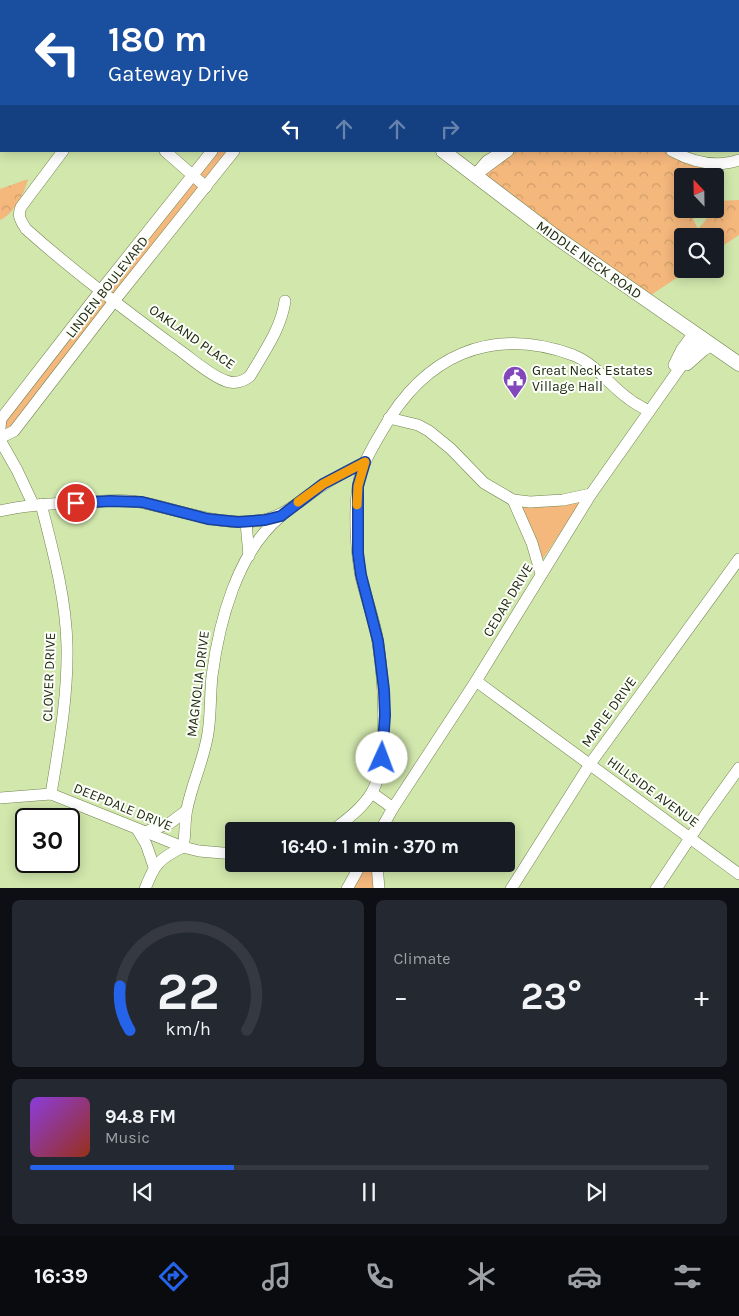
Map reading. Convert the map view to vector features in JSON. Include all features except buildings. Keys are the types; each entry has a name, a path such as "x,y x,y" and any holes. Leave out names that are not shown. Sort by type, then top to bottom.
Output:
{"main road":[{"name":"MIDDLE NECK ROAD","path":"444,152 556,237 739,364"}],"street":[{"name":"OAKLAND PLACE","path":"61,152 21,207 19,219 26,229 39,241 206,369 225,381 235,383 245,380 250,376 276,332 282,316 284,302"},
{"path":"166,152 206,187"},
{"name":"LINDEN BOULEVARD","path":"0,428 1,419 29,382 211,152"},
{"name":"LINDEN BOULEVARD","path":"0,439 14,431 115,300 233,152"},
{"path":"474,176 487,161 504,152"},
{"path":"674,152 686,158 711,164 725,164 739,160"},
{"path":"665,388 696,358 702,338"},
{"name":"CEDAR DRIVE","path":"385,822 476,681 591,494 665,388 675,363 702,338"},
{"path":"343,822 356,812 372,793 379,775 382,758 385,715 378,641 361,575 358,553 358,486 365,462 389,418 404,397 427,373 451,359 464,353 502,344 539,347 580,358 592,366 629,399 649,412"},
{"path":"29,382 43,393"},
{"path":"389,418 418,425 429,431 452,449 484,483 513,500 530,502 563,500 591,494"},
{"name":"CLOVER DRIVE","path":"0,439 37,504 59,576 66,622 67,647 62,728 51,794"},
{"name":"MAGNOLIA DRIVE","path":"183,847 186,811 199,773 208,732 212,678 219,632 227,606 249,556 266,530 281,516 323,484 365,462"},
{"path":"513,500 532,543 541,574"},
{"path":"0,511 37,504 110,501 142,502 208,519 246,522 281,516"},
{"path":"246,522 249,556"},
{"name":"MAPLE DRIVE","path":"511,888 590,764 739,559"},
{"name":"HILLSIDE AVENUE","path":"476,681 739,874"},
{"path":"656,888 739,768"},
{"path":"372,793 393,808"},
{"name":"DEEPDALE DRIVE","path":"0,798 51,794 183,847 199,851 225,853"},
{"path":"154,867 141,831 170,823 186,811"},
{"path":"145,888 154,867 160,860 183,847"},
{"path":"347,888 356,872"},
{"path":"378,872 379,888"}],"green space":[{"path":"211,152 232,152 14,431 0,428"},
{"path":"509,152 675,152 711,164 711,168 674,168 674,218 694,218 698,228 674,228 674,278 676,278 645,299 474,176"},
{"path":"28,179 18,202 0,220 0,189"},
{"path":"739,200 739,235 724,245 724,228 699,228 707,218 724,218 724,201"},
{"path":"583,499 542,560 519,505"},
{"path":"359,872 376,872 377,888 350,888"}],"slow traffic":[{"path":"298,502 323,484 365,462 358,486 357,505"}],"place":[{"name":"Great Neck Estates Village Hall","path":"515,399"}],"route":[{"path":"76,503 142,502 208,519 238,522 265,520 281,516 323,484 365,462 358,486 358,553 361,575 378,641 384,690 385,715 382,758"}]}
